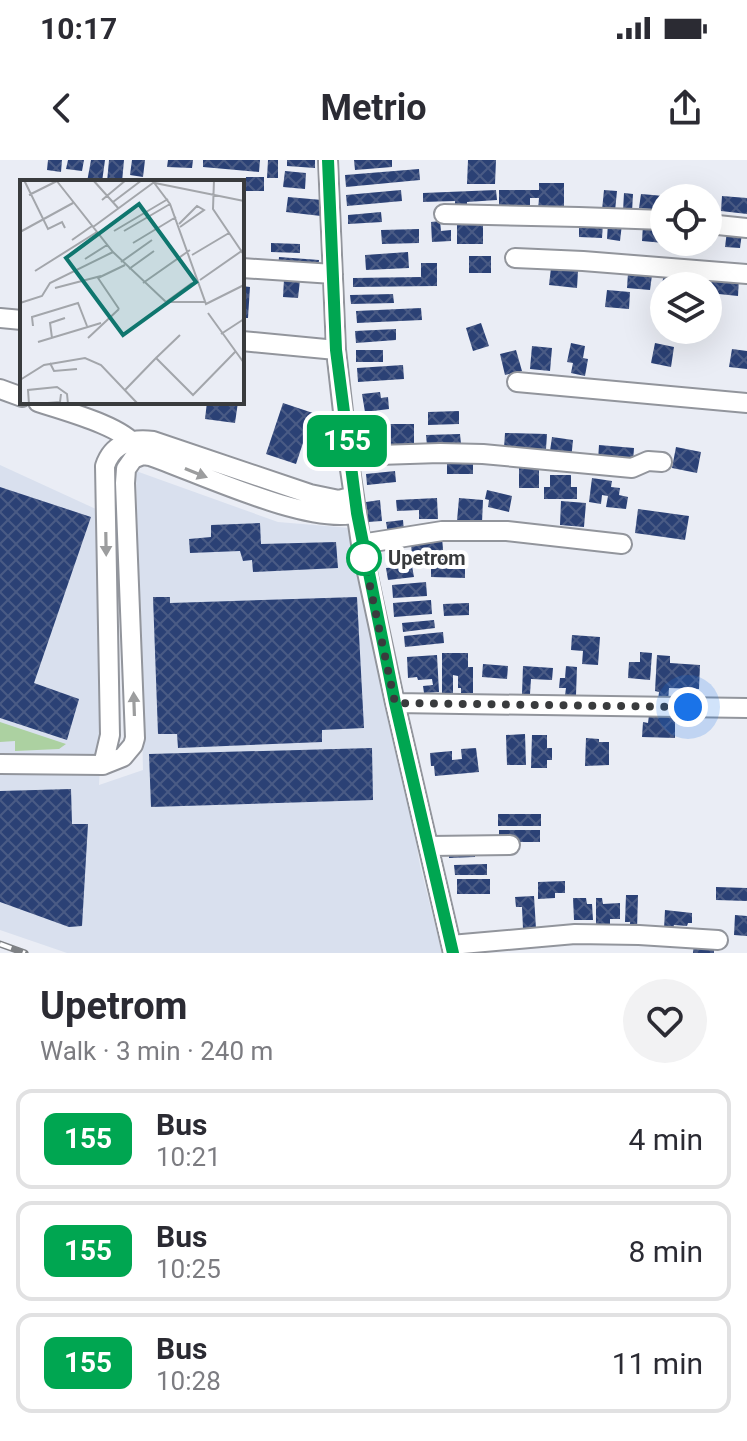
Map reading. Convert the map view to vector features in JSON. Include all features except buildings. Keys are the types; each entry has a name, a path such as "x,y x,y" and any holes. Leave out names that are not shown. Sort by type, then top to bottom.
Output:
{"street":[{"path":"328,160 336,350 361,544 452,949 575,934 718,940"},
{"path":"444,214 650,220"},
{"path":"722,225 747,228"},
{"path":"515,258 747,274"},
{"path":"244,268 333,274"},
{"path":"0,318 20,320"},
{"path":"244,341 336,350"},
{"path":"517,382 747,403"},
{"path":"0,389 20,396"},
{"path":"44,404 103,424 138,448"},
{"path":"0,764 103,765 110,735 105,466 116,447 138,448 146,440 164,444 290,488 355,505"},
{"path":"348,456 483,454 632,468 648,461 662,462"},
{"path":"361,544 442,531 507,531 622,544"},
{"path":"395,703 747,708"},
{"path":"430,846 510,845"}],"shaded area":[{"path":"0,465 98,510 99,785 143,770 136,471 278,522 350,528 400,749 420,865 442,953 67,953 0,930"}],"green space":[{"path":"0,722 66,744 59,749 15,751 15,741 0,742"}],"railway":[{"path":"0,944 25,953"}],"bus line":[{"name":"155","path":"328,160 336,350 361,544 453,953"}],"place":[{"name":"Upetrom","path":"364,558"}],"route":[{"path":"364,558 395,703 688,707"}]}
